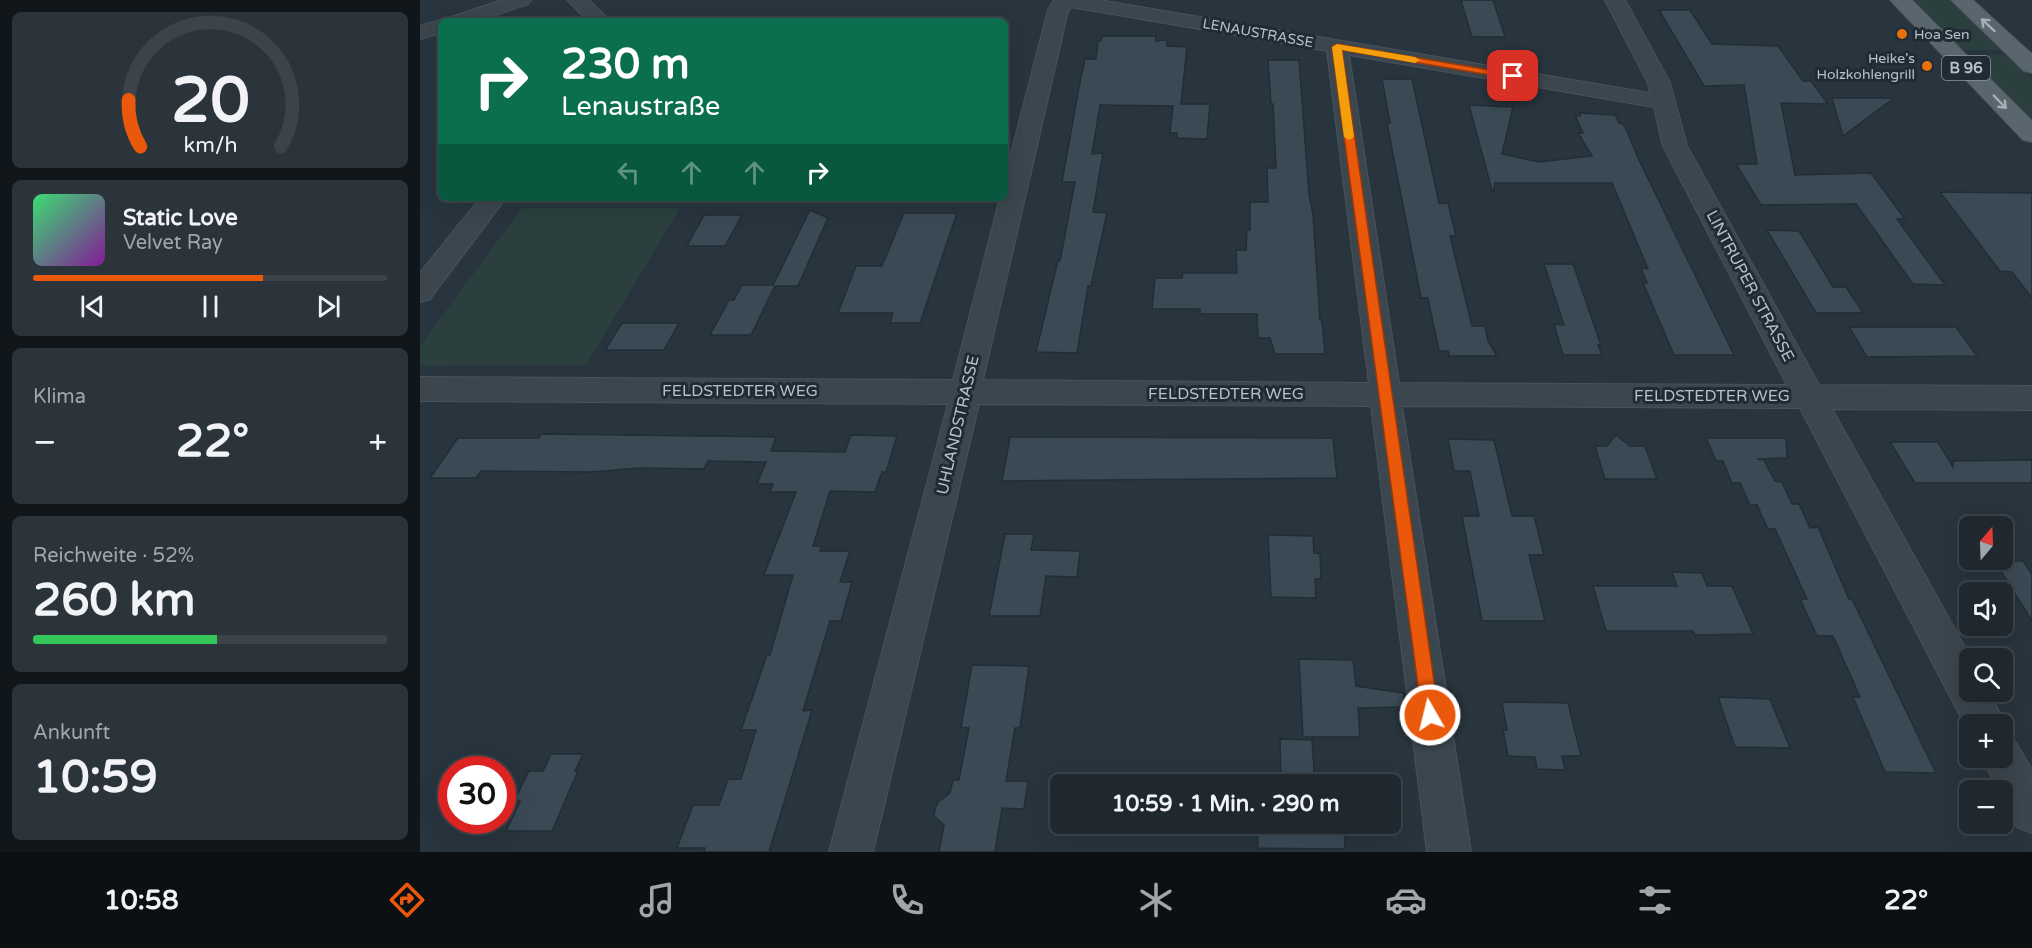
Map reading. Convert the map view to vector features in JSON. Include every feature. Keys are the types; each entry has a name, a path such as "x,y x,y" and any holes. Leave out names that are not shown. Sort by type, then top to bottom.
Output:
{"main road":[{"name":"B 96","path":"1900,0 2032,135"},
{"name":"B 96","path":"1962,0 2031,65"}],"street":[{"path":"467,18 521,0"},
{"path":"577,0 597,18"},
{"name":"LENAUSTRASSE","path":"1065,0 1210,17 1337,47 1665,102"},
{"name":"UHLANDSTRASSE","path":"851,852 962,415 965,392 1058,10 1065,0"},
{"name":"LINTRUPER STRASSE","path":"1615,0 1659,83 1675,146 1980,714"},
{"path":"420,33 438,28"},
{"path":"1337,47 1449,852"},
{"path":"420,292 491,201"},
{"name":"FELDSTEDTER WEG","path":"420,389 2032,398"},
{"path":"2008,768 2032,812"}],"green space":[{"path":"1912,0 1950,0 2002,50 1962,50"},
{"path":"1967,55 2007,55 2032,79 2032,121"},
{"path":"522,208 680,208 586,365 420,366 420,346"}],"building":[{"path":"1461,0 1493,0 1505,37 1472,37"},
{"path":"1659,10 1690,10 1712,44 1778,46 1803,81 1811,81 1828,104 1781,103 1795,175 1871,173 1905,219 1897,219 1945,285 1913,284 1856,204 1761,205 1736,164 1757,164 1744,85 1704,86"},
{"path":"1102,36 1156,36 1156,41 1167,40 1167,46 1187,47 1181,104 1210,104 1207,139 1177,138 1177,133 1170,133 1173,106 1100,105 1092,154 1103,153 1093,212 1107,213 1091,286 1088,286 1077,353 1036,352 1058,260 1060,261 1075,182 1062,182 1079,87 1085,59 1096,59 1098,41 1101,41"},
{"path":"1268,60 1299,60 1320,320 1322,320 1325,354 1275,354 1270,338 1258,338 1257,314 1200,314 1200,309 1152,309 1155,278 1182,278 1183,273 1237,273 1236,250 1246,250 1247,230 1250,230 1250,202 1268,202 1267,168 1276,168"},
{"path":"1382,79 1412,79 1439,203 1448,203 1456,236 1450,236 1472,326 1485,326 1488,341 1497,356 1449,356 1448,351 1439,351 1428,298 1421,298 1387,123 1390,123"},
{"path":"1832,98 1894,98 1843,136"},
{"path":"1469,105 1513,107 1502,154 1539,162 1592,156 1578,133 1583,133 1575,115 1580,116 1580,113 1615,115 1627,131 1734,355 1674,355 1643,283 1647,283 1641,268 1648,269 1612,183 1495,183 1493,194"},
{"path":"1940,192 2032,193 2032,298 2012,272 2000,271"},
{"path":"810,210 828,218 798,286 775,286 751,335 710,335 729,300 734,300 742,285 773,285"},
{"path":"904,213 957,213 920,323 890,323 893,313 838,313 856,266 882,266"},
{"path":"704,215 742,215 725,246 687,246"},
{"path":"1767,230 1799,231 1833,287 1846,287 1863,313 1816,313"},
{"path":"1544,264 1573,264 1601,345 1598,345 1602,355 1563,355 1554,324 1564,325"},
{"path":"622,323 679,323 664,350 605,350"},
{"path":"1849,327 1956,327 1977,356 1867,357"},
{"path":"541,434 776,437 771,451 845,452 851,435 897,436 886,472 882,472 875,492 830,491 813,546 822,546 820,551 850,551 840,582 852,582 841,621 830,621 803,711 812,710 769,852 704,852 705,848 677,848 693,805 719,805 728,779 741,779 756,730 741,730 767,655 770,655 793,575 764,575 796,492 770,492 773,484 757,484 766,462 708,461 704,469 640,468 591,472 481,471 476,478 430,478 458,438 539,438"},
{"path":"1616,435 1630,446 1645,446 1657,479 1605,479 1595,446 1607,446"},
{"path":"1010,437 1333,438 1337,478 1002,481"},
{"path":"1706,438 1786,438 1787,458 1757,459 1764,460 1775,481 1782,482 1792,504 1799,504 1810,528 1818,527 1849,599 1852,599 1936,773 1885,772 1853,697 1860,697 1833,636 1817,636 1800,599 1807,599 1775,529 1768,529 1757,505 1750,505 1740,483 1732,483 1723,461 1716,461"},
{"path":"1448,439 1494,440 1512,516 1534,516 1544,555 1529,555 1545,621 1482,621 1462,516 1479,516 1470,471 1454,471"},
{"path":"1890,442 1938,442 1953,467 1953,461 2032,460 2032,483 1915,483"},
{"path":"1005,534 1034,534 1031,550 1080,551 1077,577 1046,576 1040,616 989,616"},
{"path":"1268,535 1313,536 1314,553 1320,554 1321,579 1315,579 1316,598 1271,597"},
{"path":"2013,561 2023,561 2032,574 2032,621 2013,590 2013,582 2008,582 2000,570 2013,570"},
{"path":"1672,572 1702,573 1707,586 1732,586 1753,634 1695,635 1693,631 1606,631 1593,586 1677,586"},
{"path":"1299,659 1353,660 1356,686 1404,693 1403,707 1358,708 1360,737 1303,737"},
{"path":"972,665 1029,666 1020,728 1015,728 1006,781 1028,781 1024,809 1002,808 995,852 939,852 944,825 934,816 935,809 938,802 950,793 953,780 959,780 969,728 961,727"},
{"path":"1718,697 1770,699 1790,748 1735,747"},
{"path":"1502,702 1568,703 1581,756 1562,756 1565,770 1537,769 1535,757 1508,756 1503,730 1507,730"},
{"path":"1280,739 1312,740 1314,774 1281,774"},
{"path":"551,754 583,754 552,831 516,831 516,810 520,801 516,801 516,797 529,771 543,771"},
{"path":"1257,834 1344,834 1345,849 1258,848"}],"slow traffic":[{"path":"1349,137 1337,47 1415,60"}],"place":[{"name":"Hoa Sen","path":"1902,34"},
{"name":"Heike's Holzkohlengrill","path":"1927,66"}],"route":[{"path":"1430,715 1337,47 1513,76"}]}
